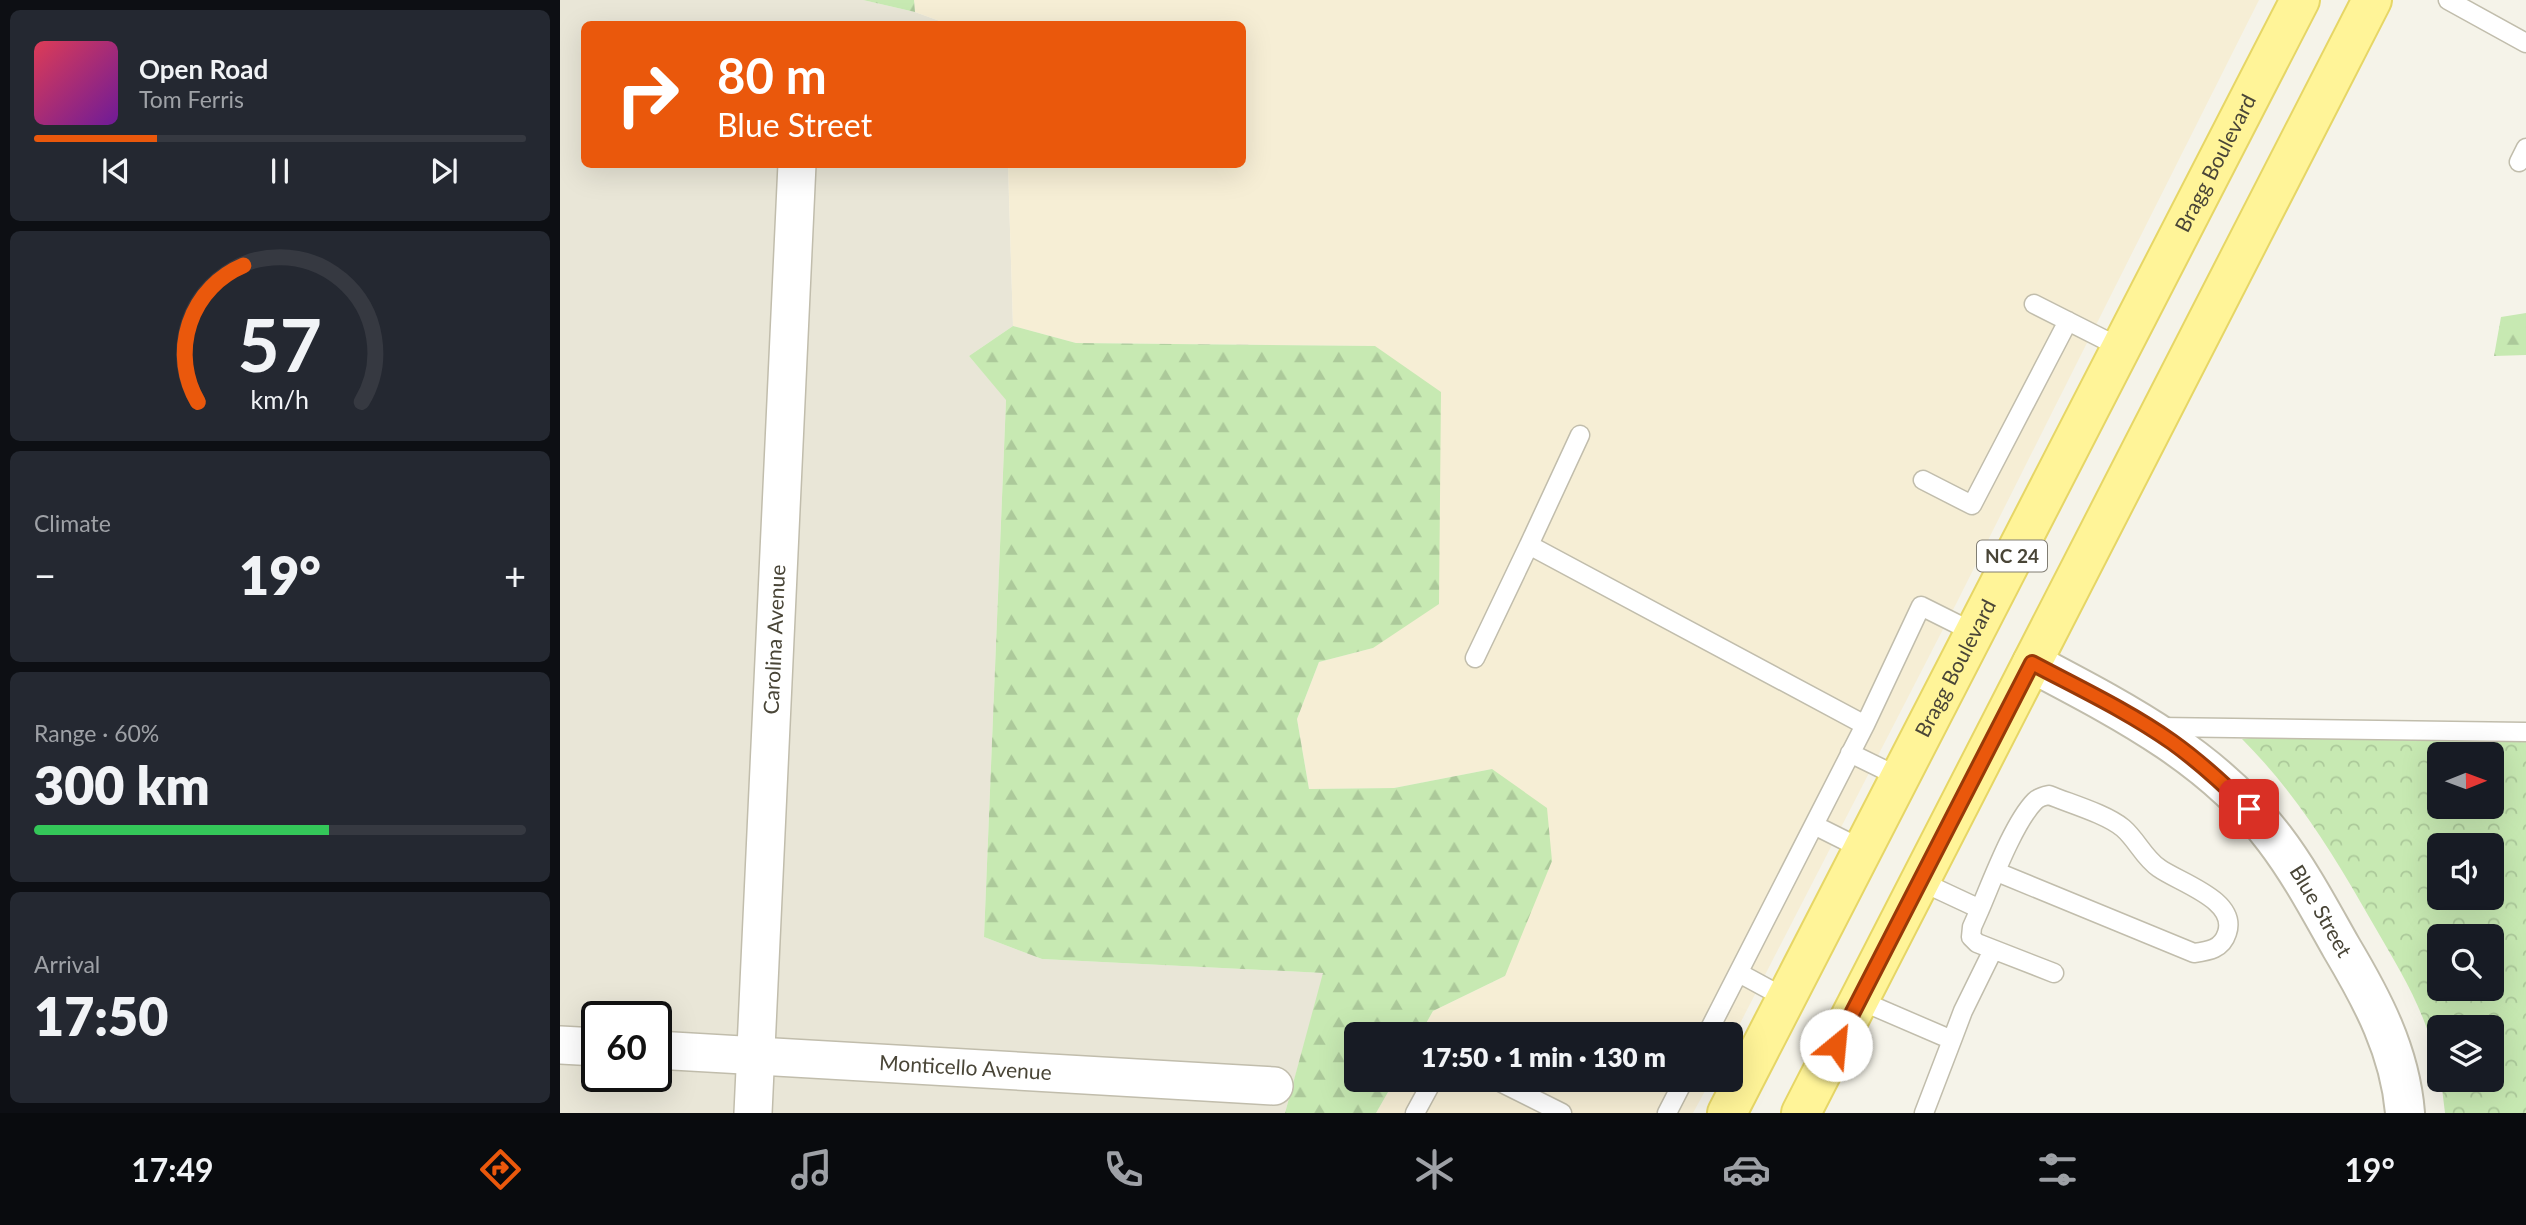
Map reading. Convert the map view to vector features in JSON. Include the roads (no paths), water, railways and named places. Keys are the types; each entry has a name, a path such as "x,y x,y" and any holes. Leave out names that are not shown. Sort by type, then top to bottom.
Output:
{"main road":[{"name":"Bragg Boulevard","path":"1743,1066 1785,998 2300,0"},
{"name":"NC 24","path":"1801,1113 2372,0"},
{"name":"Bragg Boulevard","path":"1727,1113 1733,1092"}],"street":[{"name":"Carolina Avenue","path":"753,1113 797,168"},
{"name":"Blue Street","path":"2032,663 2150,727 2197,761 2249,809 2274,838 2295,868 2366,989 2395,1058 2405,1113"},
{"path":"560,1045 581,1046"},
{"name":"Monticello Avenue","path":"672,1051 1274,1086"},
{"path":"1824,1067 1824,1113"}],"lane":[{"path":"2448,0 2526,43"},
{"path":"2034,304 2121,348"},
{"path":"1923,480 1972,505 2068,321"},
{"path":"1475,658 1580,435"},
{"path":"1529,545 1865,725"},
{"path":"1713,1022 1865,725 1921,606 1973,632"},
{"path":"2150,727 2526,732"},
{"path":"1850,753 1899,777"},
{"path":"1997,872 2193,953 2210,951 2220,946 2227,935 2227,914 2216,900 2155,866 2122,827 2049,795 2035,800 2023,816 1997,872 1980,909 1972,926 1971,937 1977,943 1993,950 2054,973"},
{"path":"1814,825 1862,849"},
{"path":"1920,881 1980,909"},
{"path":"1924,1113 1963,1011 1993,950"},
{"path":"1739,973 1785,998"},
{"path":"1859,1000 1952,1040"},
{"path":"1415,1113 1426,1092"},
{"path":"1520,1092 1562,1113"},
{"path":"1667,1113 1678,1092"}]}
